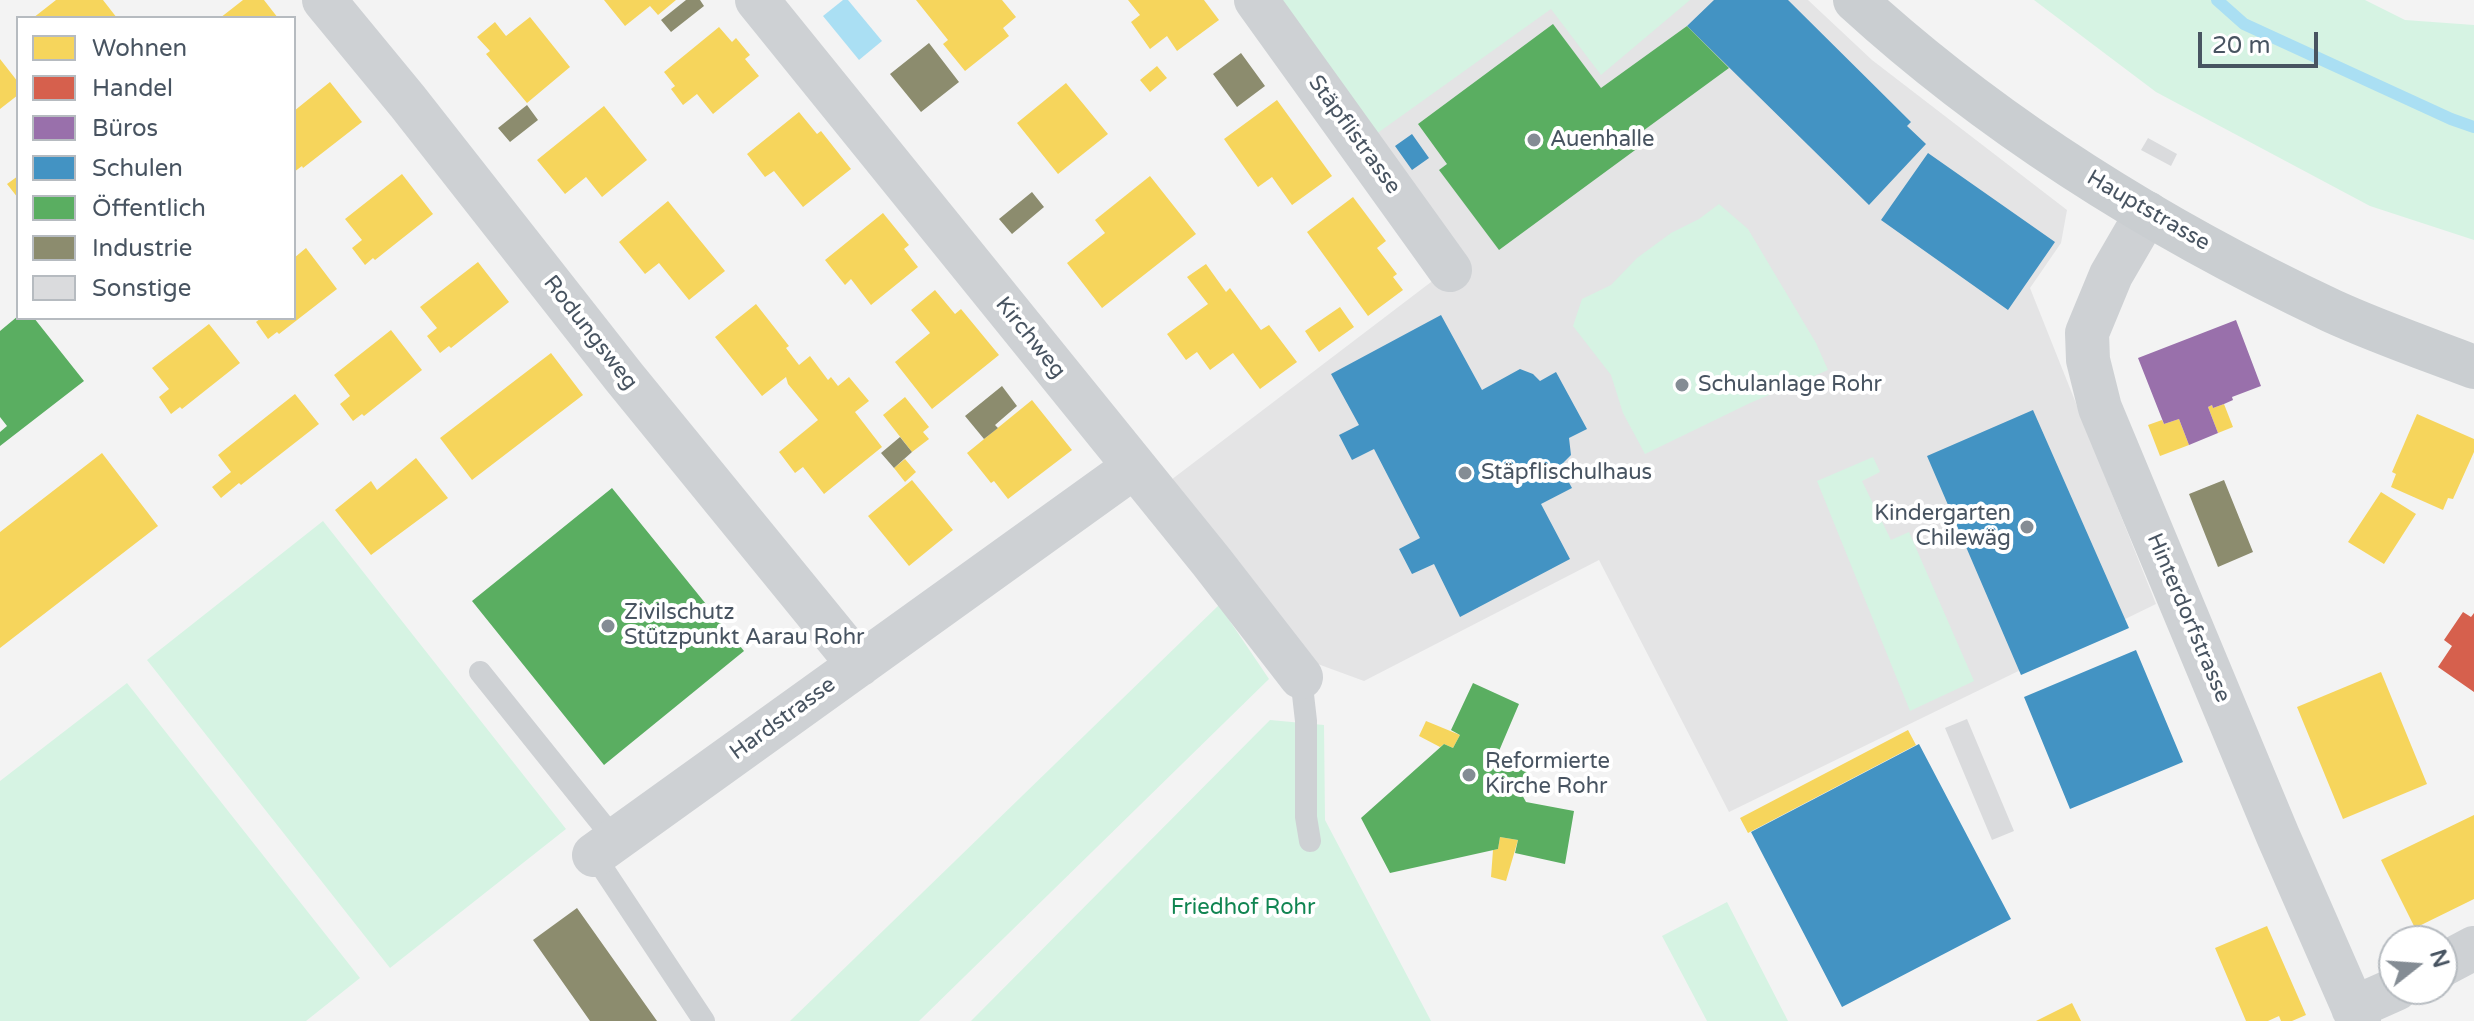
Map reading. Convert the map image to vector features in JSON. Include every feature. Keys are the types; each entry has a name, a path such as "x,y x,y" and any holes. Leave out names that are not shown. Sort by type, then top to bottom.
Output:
{"main road":[{"name":"Hauptstrasse","path":"1855,0 1935,70 2014,130 2147,213 2334,312 2474,367"}],"street":[{"name":"Rodungsweg","path":"324,0 624,377 859,665"},
{"name":"Kirchweg","path":"757,0 1301,677"},
{"name":"Stäpflistrasse","path":"1256,0 1450,270"},
{"name":"Hinterdorfstrasse","path":"2147,213 2111,275 2087,333 2088,360 2100,408 2278,836 2356,1014"},
{"name":"Hardstrasse","path":"604,848 1134,467"},
{"path":"2356,1014 2378,1000"}],"lane":[{"path":"480,672 604,848 704,1021"},
{"path":"1301,677 1306,721 1306,817 1310,841"}],"shaded area":[{"name":"Schulanlage Rohr","path":"1273,0 1808,0 1872,60 2067,210 2061,243 2030,288 2156,604 1729,812 1599,560 1364,681 1315,663 1167,483 1460,260"}],"green space":[{"path":"1273,0 1690,0 1601,75 1551,9 1372,137"},
{"path":"2034,0 2365,0 2405,20 2474,25 2474,240 2370,206 2156,92"},
{"path":"1719,204 1748,229 1816,343 1828,370 1750,403 1645,454 1623,413 1611,375 1573,326 1582,299 1611,285 1637,258"},
{"path":"1873,457 1880,472 1862,481 1891,540 1909,532 1974,681 1910,711 1817,481"},
{"path":"323,521 566,829 390,968 147,660"},
{"path":"1219,605 1269,679 919,1021 790,1021"},
{"path":"127,683 360,978 306,1021 0,1021 0,781"},
{"name":"Friedhof Rohr","path":"1270,720 1324,725 1325,820 1431,1021 971,1021"},
{"path":"1727,902 1788,1021 1707,1021 1662,936"}],"water":[{"path":"843,0 848,0 882,41 859,60 823,16"}],"building: Wohnen":[{"path":"56,0 103,0 115,16 36,16"},
{"path":"243,0 264,0 276,16 223,16"},
{"path":"604,0 676,0 658,15 650,6 625,26"},
{"path":"916,0 1002,0 1016,17 1003,28 1009,36 965,71 943,44 948,40"},
{"path":"1128,0 1204,0 1219,20 1177,51 1167,36 1150,49 1131,22 1140,15"},
{"path":"530,17 570,67 527,103 486,54 490,51 477,37 495,22 506,36"},
{"path":"719,27 732,42 736,38 750,55 745,59 759,76 713,114 697,94 683,105 671,89 675,86 664,72"},
{"path":"0,59 16,79 16,97 0,109"},
{"path":"1157,66 1167,78 1150,92 1140,80"},
{"path":"330,82 362,122 296,170 296,109"},
{"path":"1066,83 1108,134 1058,174 1017,123"},
{"path":"1277,100 1332,176 1292,205 1272,177 1258,187 1224,139"},
{"path":"604,106 647,160 602,197 586,177 565,194 537,160"},
{"path":"799,112 817,134 821,131 851,169 803,207 774,171 765,177 747,154"},
{"path":"402,174 433,214 365,265 352,248 362,240 345,219"},
{"path":"1150,176 1196,234 1102,308 1067,263 1105,233 1095,220"},
{"path":"16,177 16,195 7,184"},
{"path":"1353,197 1386,241 1377,248 1397,274 1393,277 1403,290 1368,316 1307,232"},
{"path":"668,201 725,271 689,300 659,263 645,274 619,242"},
{"path":"883,213 909,245 904,249 918,267 871,305 851,279 845,285 825,260"},
{"path":"306,248 337,289 279,334 277,332 268,339 256,322 258,320 296,320 296,256"},
{"path":"478,262 509,302 451,348 449,346 440,353 427,336 437,328 420,307"},
{"path":"1206,264 1226,292 1230,288 1261,330 1269,325 1297,362 1260,389 1233,353 1210,370 1197,352 1186,360 1167,334 1208,304 1187,277"},
{"path":"935,290 955,314 961,309 999,355 932,409 895,362 930,333 911,310"},
{"path":"756,304 789,346 786,348 799,365 810,356 828,380 831,377 838,386 849,377 869,401 855,412 882,447 824,494 803,467 795,473 779,452 818,420 788,384 786,377 762,396 715,337"},
{"path":"1340,307 1354,327 1319,352 1305,331"},
{"path":"209,324 240,363 182,409 180,407 171,414 159,397 169,389 152,368"},
{"path":"391,330 422,370 364,416 362,414 353,421 340,404 350,396 334,375"},
{"path":"551,353 583,395 472,480 440,438"},
{"path":"295,394 319,424 221,498 212,487 231,472 218,455"},
{"path":"905,397 929,427 923,432 929,439 912,452 883,415"},
{"path":"1032,400 1072,450 1008,499 967,453"},
{"path":"2224,404 2233,427 2218,433 2208,407"},
{"path":"2417,414 2474,439 2474,452 2453,499 2448,498 2443,510 2391,487 2396,474 2392,472"},
{"path":"2179,419 2189,445 2160,456 2148,425"},
{"path":"102,453 158,526 0,648 0,532"},
{"path":"416,458 448,498 371,555 335,510 371,481 377,490"},
{"path":"905,459 916,472 905,482 894,468"},
{"path":"912,480 953,530 909,566 868,516"},
{"path":"2381,492 2416,514 2384,564 2348,542"},
{"path":"2381,672 2427,784 2343,819 2297,707"},
{"path":"1426,721 1460,735 1453,748 1444,744 1440,747 1419,736"},
{"path":"1908,730 1916,745 1748,833 1740,818"},
{"path":"2474,815 2474,899 2421,925 2414,925 2381,860"},
{"path":"1500,837 1518,840 1506,881 1491,877 1493,850 1498,849"},
{"path":"2267,926 2306,1015 2292,1021 2281,1021 2279,1016 2268,1021 2246,1021 2215,948"},
{"path":"2072,1003 2081,1021 2036,1021"}],"building: Handel":[{"path":"2463,612 2471,617 2474,613 2474,692 2438,667 2452,646 2444,640"}],"building: Büros":[{"path":"2236,320 2261,386 2232,397 2233,400 2224,404 2208,407 2218,433 2189,445 2179,419 2164,424 2138,358"}],"building: Schulen":[{"path":"1714,0 1788,0 1911,122 1907,126 1926,144 1869,205 1687,26"},
{"path":"1412,134 1429,158 1412,170 1395,146"},
{"path":"1928,153 2055,242 2008,310 1881,220"},
{"name":"Stäpflischulhaus","path":"1441,315 1482,390 1520,369 1533,374 1540,381 1556,372 1587,429 1569,438 1571,455 1560,466 1572,488 1541,504 1570,559 1460,617 1434,564 1412,574 1399,549 1420,538 1374,449 1352,460 1339,435 1359,425 1331,374"},
{"path":"2033,410 2129,628 2021,675 1927,456"},
{"path":"2136,650 2183,762 2070,809 2024,697"},
{"path":"1919,744 2011,919 1842,1007 1751,832"}],"building: Öffentlich":[{"name":"Auenhalle","path":"1553,24 1601,88 1687,26 1729,68 1636,136 1642,145 1499,250 1439,170 1447,164 1418,124"},
{"path":"16,318 36,320 84,381 0,446 0,432 7,426 0,417 0,331"},
{"name":"Zivilschutz Stützpunkt Aarau Rohr","path":"612,488 744,651 604,765 472,601"},
{"name":"Reformierte Kirche Rohr","path":"1473,683 1519,704 1499,751 1507,764 1520,761 1531,780 1520,791 1526,802 1574,811 1565,864 1515,853 1518,840 1500,837 1498,849 1390,873 1361,818 1444,744 1453,748 1460,735 1451,730"}],"building: Industrie":[{"path":"686,0 700,0 704,6 671,32 661,20"},
{"path":"929,43 959,82 921,112 890,74"},
{"path":"1241,53 1265,86 1237,107 1213,74"},
{"path":"527,105 538,120 510,142 498,128"},
{"path":"1032,192 1044,207 1012,234 999,219"},
{"path":"1002,386 1017,406 984,439 965,416"},
{"path":"900,437 912,452 894,468 881,453"},
{"path":"2224,480 2253,552 2218,567 2189,494"},
{"path":"577,908 657,1021 590,1021 533,940"}],"building: Sonstige":[{"path":"2148,138 2177,154 2171,166 2141,150"},
{"path":"1967,719 2014,831 1992,840 1945,728"}],"waterway":[{"path":"2217,0 2244,24 2474,127"}],"place":[{"name":"Auenhalle","path":"1534,140"},
{"name":"Schulanlage Rohr","path":"1682,385"},
{"name":"Stäpflischulhaus","path":"1465,473"},
{"name":"Kindergarten Chilewäg","path":"2027,527"},
{"name":"Zivilschutz Stützpunkt Aarau Rohr","path":"608,626"},
{"name":"Reformierte Kirche Rohr","path":"1469,775"}]}
